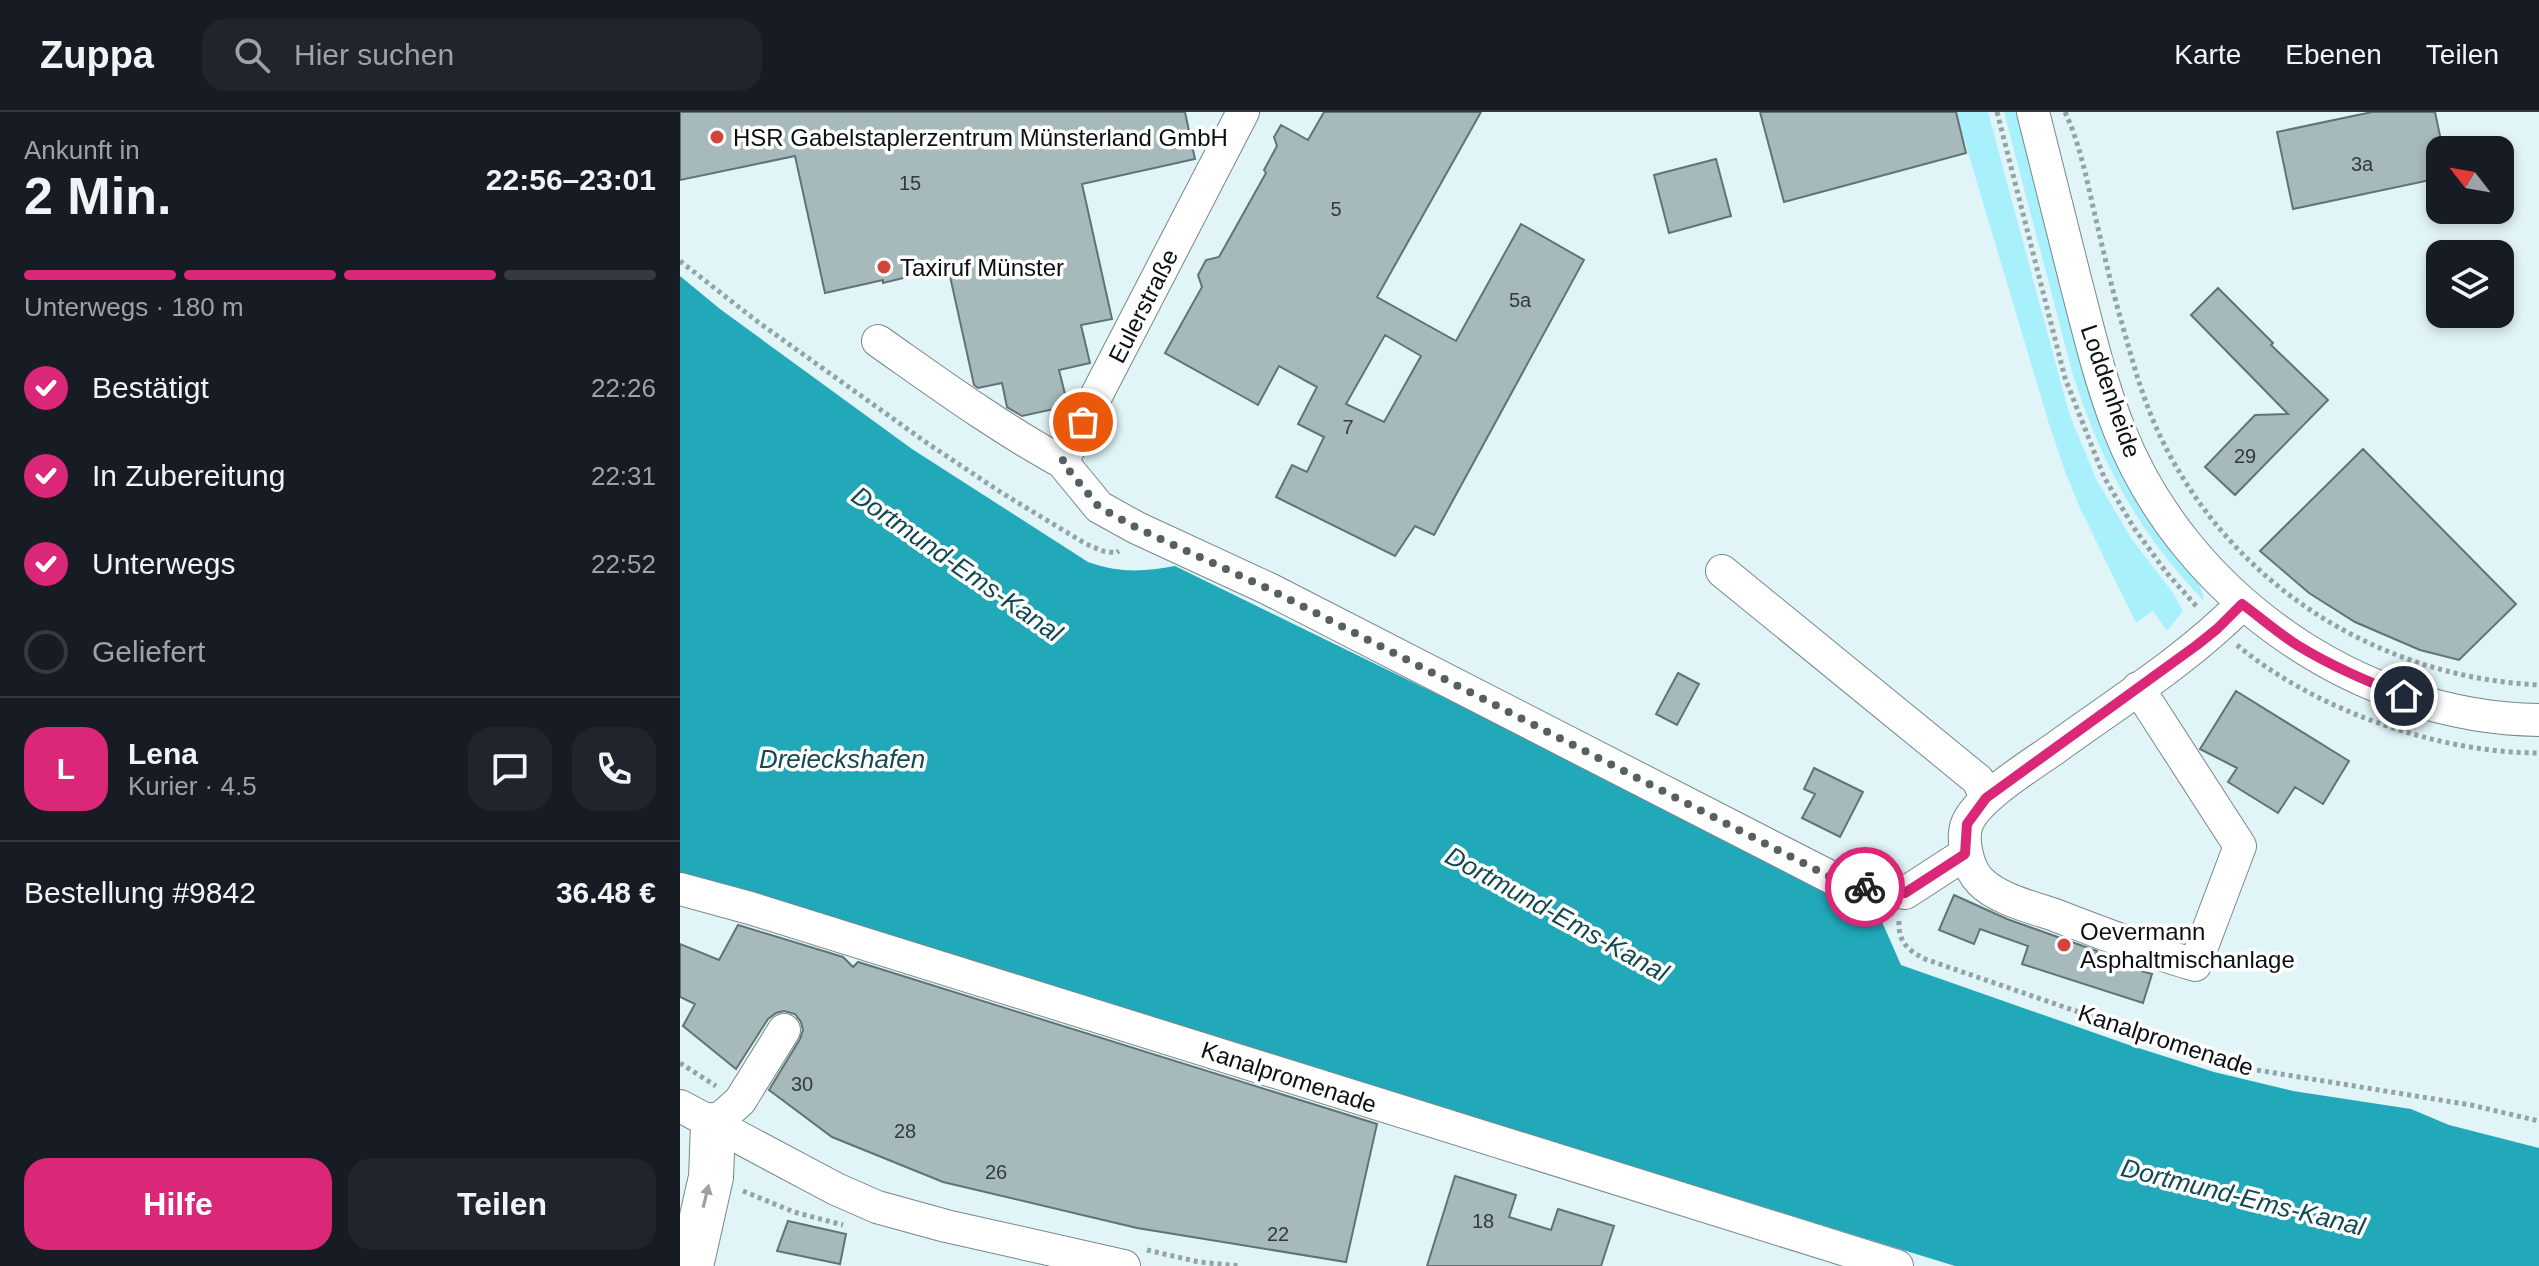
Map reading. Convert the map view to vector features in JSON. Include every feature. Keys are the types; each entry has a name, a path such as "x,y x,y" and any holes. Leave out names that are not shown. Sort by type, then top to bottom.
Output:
{"highway":[{"path":"680,1169 705,1107"},
{"path":"691,1266 711,1177 705,1107"}],"street":[{"name":"Eulerstraße","path":"1062,462 1243,112"},
{"name":"Loddenheide","path":"2033,112 2092,345 2119,429 2156,502 2198,558 2242,604 2295,643 2343,670 2404,696 2460,711 2539,720"},
{"path":"878,341 999,425 1062,462 1099,507 1137,528 1269,589 1846,885 1905,893 1965,854"},
{"path":"1722,571 1978,780 1986,798"},
{"path":"2138,688 2240,846 2195,965 2154,953 2006,897 1979,881 1965,854 1967,824 1986,798 2217,629 2242,604"},
{"name":"Kanalpromenade","path":"680,889 750,908 1897,1266"},
{"path":"705,1107 740,1101 784,1030"},
{"path":"705,1107 836,1189 877,1207 946,1226 1124,1266"}],"path":[{"path":"2064,112 2069,141"},
{"path":"2064,112 2077,137 2114,293 2145,399 2161,438 2183,478 2218,527 2237,549 2287,594 2321,618 2381,650 2427,667 2483,680 2539,685"},
{"path":"680,261 758,322 927,443 1086,544 1116,553 1125,547 1137,528"},
{"name":"Kanalpromenade","path":"1905,893 1898,924 1899,936 1912,953 1925,959 2238,1067 2471,1105 2539,1121"},
{"path":"680,1063 705,1107"}],"shaded area":[{"path":"1956,112 1988,112 2069,413 2096,479 2131,538 2183,611 2167,631 2153,611 2136,623 2080,508 2050,427"},
{"path":"2004,112 2016,112 2046,223 2167,543 2195,577 2204,601 2141,523 2110,468 2084,408"}],"water":[{"path":"680,276 720,309 912,449 1088,562 1131,570 1175,566 1875,906 1901,965 2214,1072 2293,1091 2411,1109 2449,1125 2539,1148 2539,1266 1955,1266 680,873"}],"building":[{"path":"680,112 1185,112 1195,159 1082,184 1112,319 1081,325 1090,363 1059,370 1068,406 1022,416 1007,407 1002,383 978,388 974,385 948,267 825,293 795,156 680,180"},
{"path":"1324,112 1481,112 1377,297 1456,341 1521,224 1584,260 1434,535 1415,526 1395,556 1276,497 1292,465 1307,472 1324,437 1298,424 1317,387 1279,366 1258,405 1165,353 1202,287 1198,275 1206,260 1219,257 1266,173 1264,170 1277,146 1274,137 1281,125 1308,140","holes":["1385,335 1421,356 1384,422 1346,404"]},
{"path":"1760,112 1956,112 1966,153 1784,202"},
{"path":"2372,112 2435,112 2440,136 2426,136 2426,181 2293,209 2277,132"},
{"path":"1716,159 1731,216 1669,233 1654,175"},
{"path":"2218,288 2328,400 2235,495 2205,467 2255,415 2288,414 2191,315"},
{"path":"2363,449 2516,604 2459,660 2420,650 2355,622 2309,593 2260,551"},
{"path":"1678,673 1699,684 1677,725 1656,714"},
{"path":"2236,691 2349,761 2323,804 2295,787 2278,813 2228,782 2237,768 2200,749"},
{"path":"1814,768 1863,792 1840,837 1802,818 1815,794 1804,789"},
{"path":"1954,895 2007,919 2097,951 2095,958 2152,974 2143,1003 2022,964 2028,946 1980,929 1974,944 1939,930"},
{"path":"738,925 843,957 853,967 858,962 1377,1124 1346,1262 1137,1228 943,1182 832,1137 769,1090 800,1039 803,1030 795,1014 784,1011 768,1019 736,1069 683,1026 695,1004 680,997 680,944 719,960"},
{"path":"1455,1176 1516,1195 1509,1217 1551,1230 1558,1209 1614,1226 1601,1266 1427,1266"},
{"path":"788,1221 846,1234 840,1264 777,1251"}],"way so far":[{"path":"1083,422 1062,462 1099,507 1137,528 1269,589 1846,885 1865,887"}],"place":[{"name":"HSR Gabelstaplerzentrum Münsterland GmbH","path":"717,137"},
{"name":"Taxiruf Münster","path":"884,267"},
{"name":"Oevermann Asphaltmischanlage","path":"2064,945"}],"route":[{"path":"1865,887 1905,893 1965,854 1967,824 1986,798 2197,645 2242,604 2319,657 2404,696"}],"water label":[{"name":"Dortmund-Ems-Kanal","path":"957,564"},
{"name":"Dreieckshafen","path":"842,759"},
{"name":"Dortmund-Ems-Kanal","path":"1557,914"},
{"name":"Dortmund-Ems-Kanal","path":"2243,1197"}]}
